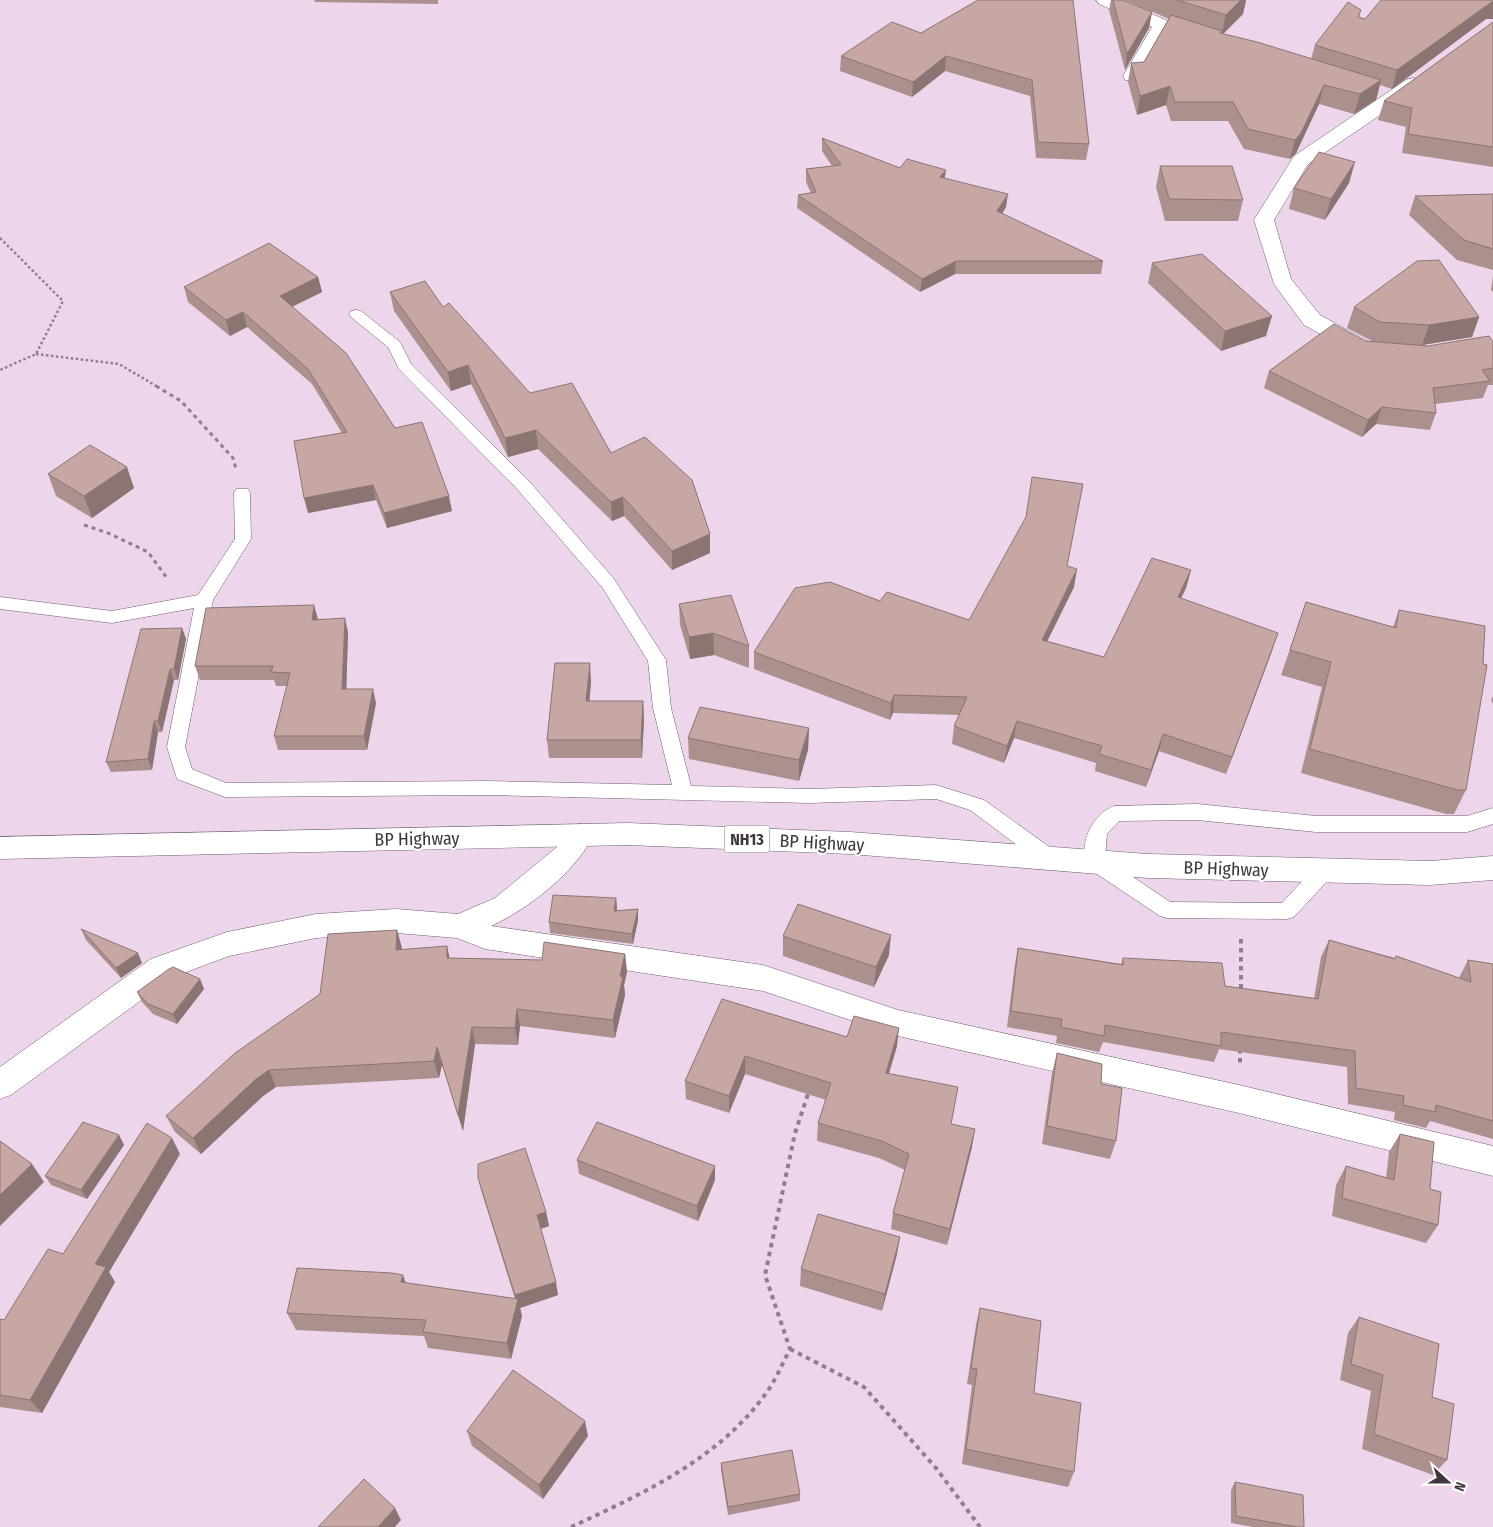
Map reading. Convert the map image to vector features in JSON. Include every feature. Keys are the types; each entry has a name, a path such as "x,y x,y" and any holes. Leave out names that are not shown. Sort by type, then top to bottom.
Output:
{"main road":[{"path":"1105,0 1162,25 1216,41"},
{"path":"1132,76 1162,25"},
{"path":"1377,351 1368,351 1312,320 1281,280 1264,220 1301,160 1395,98 1425,75"},
{"path":"1368,89 1395,98"},
{"name":"BP Highway","path":"0,848 628,834 850,843 1148,866 1430,874 1493,868"},
{"path":"460,926 505,906 567,855 580,835"},
{"path":"0,1085 162,968 228,944 316,926 396,921 460,926 485,937 763,978 898,1023 1239,1099 1493,1161"}],"lane":[{"path":"356,314 395,345 404,366 523,485 608,583 657,660 662,708 684,794"},
{"path":"242,493 243,539 204,600 176,747 184,774 225,790 486,788 684,794 846,795 936,792 976,805 1052,860"},
{"path":"0,603 112,617 204,600"},
{"path":"1323,872 1287,911 1167,910 1095,862 1097,831 1114,814 1197,812 1316,824 1467,824 1493,816"}],"path":[{"path":"0,238 63,301 36,354"},
{"path":"0,370 36,354 119,364 181,401 233,458 242,493"},
{"path":"84,524 108,532 148,552 168,580"},
{"path":"1240,1000 1242,911"},
{"path":"1239,1099 1240,1039"},
{"path":"810,1087 795,1133 765,1275 790,1350 864,1387 936,1468 980,1527"},
{"path":"571,1527 649,1491 729,1436 765,1395 790,1350"}],"building":[{"path":"978,0 1073,0 1089,144 1038,142 1032,80 946,56 913,82 841,56 892,22 921,33"},
{"path":"1113,0 1123,0 1152,12 1127,54"},
{"path":"1177,0 1241,0 1226,15"},
{"path":"1381,0 1493,1 1397,70 1315,45 1348,2 1361,10 1358,17 1365,19"},
{"path":"1171,15 1222,31 1220,33 1257,42 1381,80 1360,94 1324,85 1301,133 1295,140 1248,129 1233,102 1175,102 1170,86 1140,96 1131,63 1144,62"},
{"path":"1493,22 1493,147 1408,134 1412,108 1384,101"},
{"path":"822,138 900,168 907,159 946,170 940,177 1008,194 997,211 1103,261 956,261 922,279 798,195 816,192 806,169 841,165"},
{"path":"1319,152 1355,162 1331,199 1294,188"},
{"path":"1160,166 1232,166 1243,200 1169,199"},
{"path":"1493,194 1493,249 1464,240 1415,196"},
{"path":"269,243 318,277 280,296 346,353 395,428 422,422 449,496 384,513 373,485 304,498 294,441 347,432 308,369 243,312 226,320 184,287"},
{"path":"1202,254 1272,316 1225,331 1152,263"},
{"path":"1439,260 1479,317 1429,325 1380,322 1354,307 1417,261"},
{"path":"425,281 443,307 449,303 530,393 572,383 611,453 645,437 692,480 710,534 672,551 623,497 611,502 536,430 505,438 468,365 448,372 390,292"},
{"path":"1334,324 1365,341 1428,346 1489,336 1493,342 1493,368 1482,370 1490,381 1433,388 1436,413 1382,407 1368,420 1269,371"},
{"path":"90,445 127,467 84,496 48,474"},
{"path":"1032,477 1083,484 1067,566 1077,569 1042,640 1104,657 1152,558 1191,570 1178,597 1278,633 1232,757 1163,734 1151,770 1099,754 1102,746 1017,721 1007,746 954,726 967,697 894,695 891,703 754,652 795,588 830,582 880,601 887,592 969,620 1026,517"},
{"path":"731,595 749,646 713,633 689,637 679,604"},
{"path":"1306,602 1396,628 1399,610 1485,626 1483,664 1487,665 1466,790 1458,790 1310,749 1331,662 1290,650"},
{"path":"314,605 312,620 345,618 342,689 373,689 364,736 274,736 290,673 271,672 273,666 195,666 206,608"},
{"path":"182,628 174,669 170,669 158,721 154,721 148,759 106,762 141,629"},
{"path":"555,663 590,663 586,701 643,701 641,740 547,740"},
{"path":"700,707 809,728 799,760 688,738"},
{"path":"553,895 616,898 614,911 638,909 632,934 549,922"},
{"path":"798,904 891,935 876,967 783,936"},
{"path":"81,929 138,953 116,968"},
{"path":"397,930 396,950 447,946 447,958 542,960 544,942 625,954 620,976 623,977 613,1020 517,1009 515,1028 472,1027 458,1115 437,1047 434,1061 269,1070 256,1079 193,1138 166,1116 235,1053 320,994 328,934"},
{"path":"1329,940 1395,959 1396,956 1471,982 1468,960 1493,964 1493,1121 1436,1105 1435,1112 1403,1105 1404,1096 1356,1088 1355,1051 1221,1032 1221,1046 1105,1025 1104,1036 1061,1027 1062,1019 1011,1011 1018,948 1123,965 1123,958 1222,963 1225,986 1318,999"},
{"path":"173,967 200,979 173,1014 148,1004 137,992"},
{"path":"722,999 847,1037 854,1016 899,1028 886,1073 958,1087 951,1124 975,1129 950,1229 893,1213 909,1154 882,1141 818,1123 831,1083 745,1056 729,1096 685,1081"},
{"path":"1057,1053 1102,1064 1101,1084 1122,1088 1116,1141 1047,1126"},
{"path":"83,1122 119,1135 81,1190 45,1176"},
{"path":"597,1122 715,1166 697,1206 577,1160"},
{"path":"147,1123 172,1138 95,1264 106,1267 30,1400 0,1395 0,1319 4,1320 48,1249 63,1254"},
{"path":"1400,1134 1434,1142 1430,1189 1441,1192 1438,1225 1342,1198 1346,1166 1394,1180"},
{"path":"0,1141 32,1164 0,1195"},
{"path":"525,1148 546,1212 537,1215 556,1282 515,1295 478,1178 478,1164"},
{"path":"818,1214 900,1237 885,1294 801,1269"},
{"path":"297,1268 392,1273 403,1275 401,1282 518,1299 507,1343 423,1332 426,1320 287,1313"},
{"path":"980,1308 1041,1321 1034,1393 1081,1403 1074,1472 966,1449 977,1369 971,1368"},
{"path":"1359,1317 1439,1344 1432,1397 1454,1404 1447,1460 1374,1434 1383,1375 1351,1364"},
{"path":"513,1370 585,1421 539,1485 467,1431"},
{"path":"792,1450 800,1494 728,1507 721,1463"},
{"path":"364,1479 395,1508 378,1527 318,1527"},
{"path":"1235,1482 1303,1495 1304,1527 1236,1516"}]}
